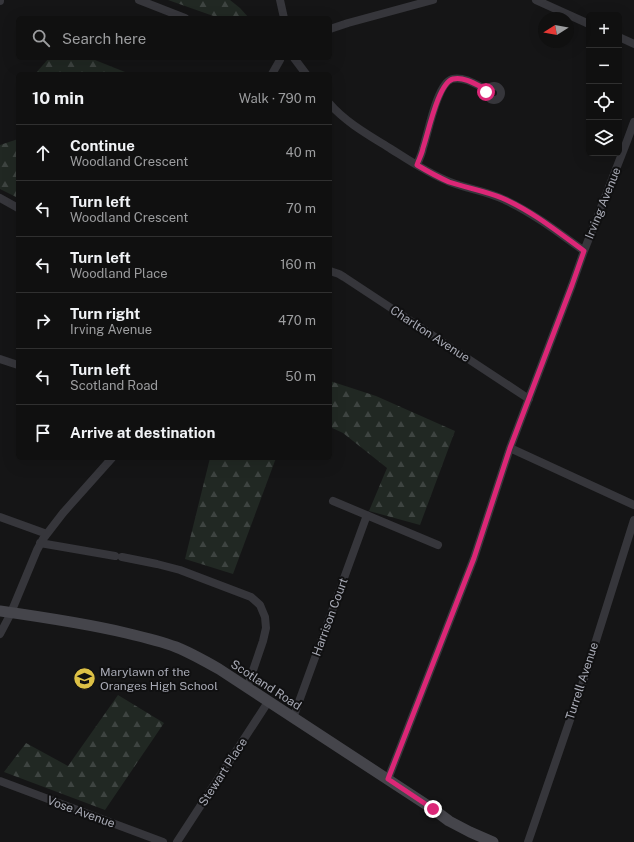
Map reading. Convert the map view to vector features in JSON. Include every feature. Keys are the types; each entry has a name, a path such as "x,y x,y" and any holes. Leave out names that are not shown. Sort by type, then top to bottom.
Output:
{"main road":[{"name":"Scotland Road","path":"0,611 102,627 176,647 198,657 388,779 449,821 493,842"}],"street":[{"path":"139,0 180,16"},
{"path":"280,0 284,16"},
{"path":"332,28 433,0"},
{"path":"536,0 586,23"},
{"path":"622,38 634,44"},
{"path":"273,72 278,60"},
{"path":"296,60 304,72"},
{"path":"417,165 434,109 442,88 446,83 454,78 460,78 487,90"},
{"path":"332,106 363,131 432,174 450,182 487,192 519,207 538,218 584,251"},
{"name":"Irving Avenue","path":"388,779 474,558 510,448 634,122"},
{"path":"0,198 16,207"},
{"name":"Charlton Avenue","path":"332,272 344,277 529,399"},
{"path":"0,359 16,364"},
{"path":"510,448 634,505"},
{"path":"0,634 12,613 40,543 63,513 110,460"},
{"path":"333,501 438,545"},
{"name":"Harrison Court","path":"293,718 367,515"},
{"path":"0,517 47,534"},
{"name":"Turrell Avenue","path":"528,842 582,685 634,520"},
{"path":"40,543 158,564 180,570 251,597 260,605 266,628 247,688"},
{"name":"Stewart Place","path":"177,842 268,702"},
{"name":"Vose Avenue","path":"0,782 163,842"}],"green space":[{"path":"168,0 230,0 247,16 213,16"},
{"path":"47,60 95,60 125,72 37,72"},
{"path":"16,140 16,197 0,189 0,145"},
{"path":"332,382 376,396 455,431 420,525 369,511 387,468 343,433 332,428"},
{"path":"210,460 275,460 233,574 185,559"},
{"path":"118,695 164,723 105,810 4,772 26,743 68,766"}],"place":[{"name":"Marylawn of the Oranges High School","path":"84,679"}],"route":[{"path":"433,809 388,779 474,558 510,448 584,251 538,218 519,207 487,192 450,182 417,165 434,109 442,88 446,83 454,78 460,78 487,90 486,92"}]}
